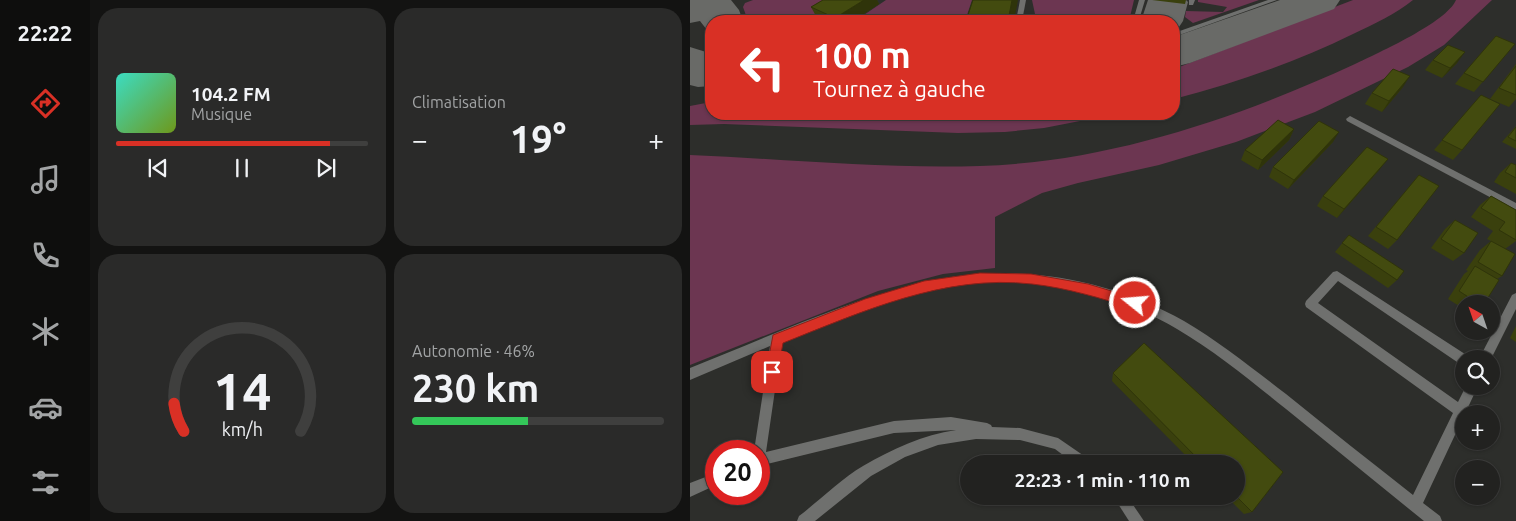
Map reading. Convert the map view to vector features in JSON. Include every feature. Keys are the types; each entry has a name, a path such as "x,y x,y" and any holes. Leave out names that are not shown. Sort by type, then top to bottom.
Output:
{"lane":[{"path":"1020,15 1023,0"},
{"path":"1138,15 1142,0"},
{"path":"1180,33 1274,0"},
{"path":"1350,119 1516,207"},
{"path":"1455,354 1337,275 1310,304 1455,406"},
{"path":"690,374 865,305 924,287 980,278 1031,279 1088,289 1135,303 1178,324 1227,356 1435,521"},
{"path":"1490,350 1516,298"},
{"path":"762,440 778,340"},
{"path":"1415,505 1455,421"},
{"path":"770,456 894,427 951,423 1020,434 1058,444 1073,455"},
{"path":"804,521 866,471 902,452 938,439 976,433 1020,434"},
{"path":"690,490 705,483"},
{"path":"1125,505 1137,521"}],"shaded area":[{"path":"753,0 846,0 822,15 746,15 743,7 745,3"},
{"path":"886,0 972,0 967,15 864,15"},
{"path":"1032,0 1134,0 1130,15 1035,14"},
{"path":"1198,0 1259,0 1193,23 1185,17 1186,11 1223,12 1227,7 1198,2"},
{"path":"1353,0 1413,0 1384,18 1310,54 1243,79 1180,97 1180,67"},
{"path":"1456,0 1492,0 1444,45 1408,67 1315,112 1236,142 1159,165 1042,193 995,217 995,268 943,274 878,291 690,365 690,155 944,167 1028,163 1077,156 1173,133 1220,119 1266,102 1395,45 1440,18"},
{"path":"705,103 705,120 1085,120 1044,128 1005,132 958,133 724,124 690,125 690,106"}],"building":[{"path":"823,0 864,0 840,15 828,15 811,7"},
{"path":"973,0 1012,0 1009,15 968,15"},
{"path":"1496,36 1515,44 1483,82 1464,73"},
{"path":"1448,45 1465,52 1450,68 1433,60"},
{"path":"1516,66 1516,95 1499,88"},
{"path":"1393,69 1410,76 1389,101 1372,93"},
{"path":"1481,95 1500,104 1462,150 1442,140"},
{"path":"1278,120 1294,129 1262,160 1245,150"},
{"path":"1319,121 1339,132 1294,180 1273,167"},
{"path":"1516,127 1516,141 1508,137"},
{"path":"1367,147 1388,159 1344,209 1323,196"},
{"path":"1511,163 1516,165 1516,178 1505,172"},
{"path":"1419,175 1439,186 1397,240 1376,227"},
{"path":"1491,196 1516,210 1516,240 1499,230 1505,222 1481,208"},
{"path":"1455,220 1478,233 1464,253 1441,239"},
{"path":"1349,235 1404,271 1397,280 1342,243"},
{"path":"1491,241 1515,254 1502,276 1478,262"},
{"path":"1475,266 1499,280 1490,295 1465,295 1459,291"},
{"path":"1144,343 1283,472 1252,512 1245,505 1245,455 1194,455 1113,373"}],"taxiway":[{"path":"1180,51 1319,0"},
{"path":"1164,15 1167,2"},
{"path":"690,10 711,6 718,10 720,15"},
{"path":"690,62 693,70 705,71"}],"route":[{"path":"772,372 778,340 865,305 924,287 980,278 1031,279 1088,289 1135,303"}]}
